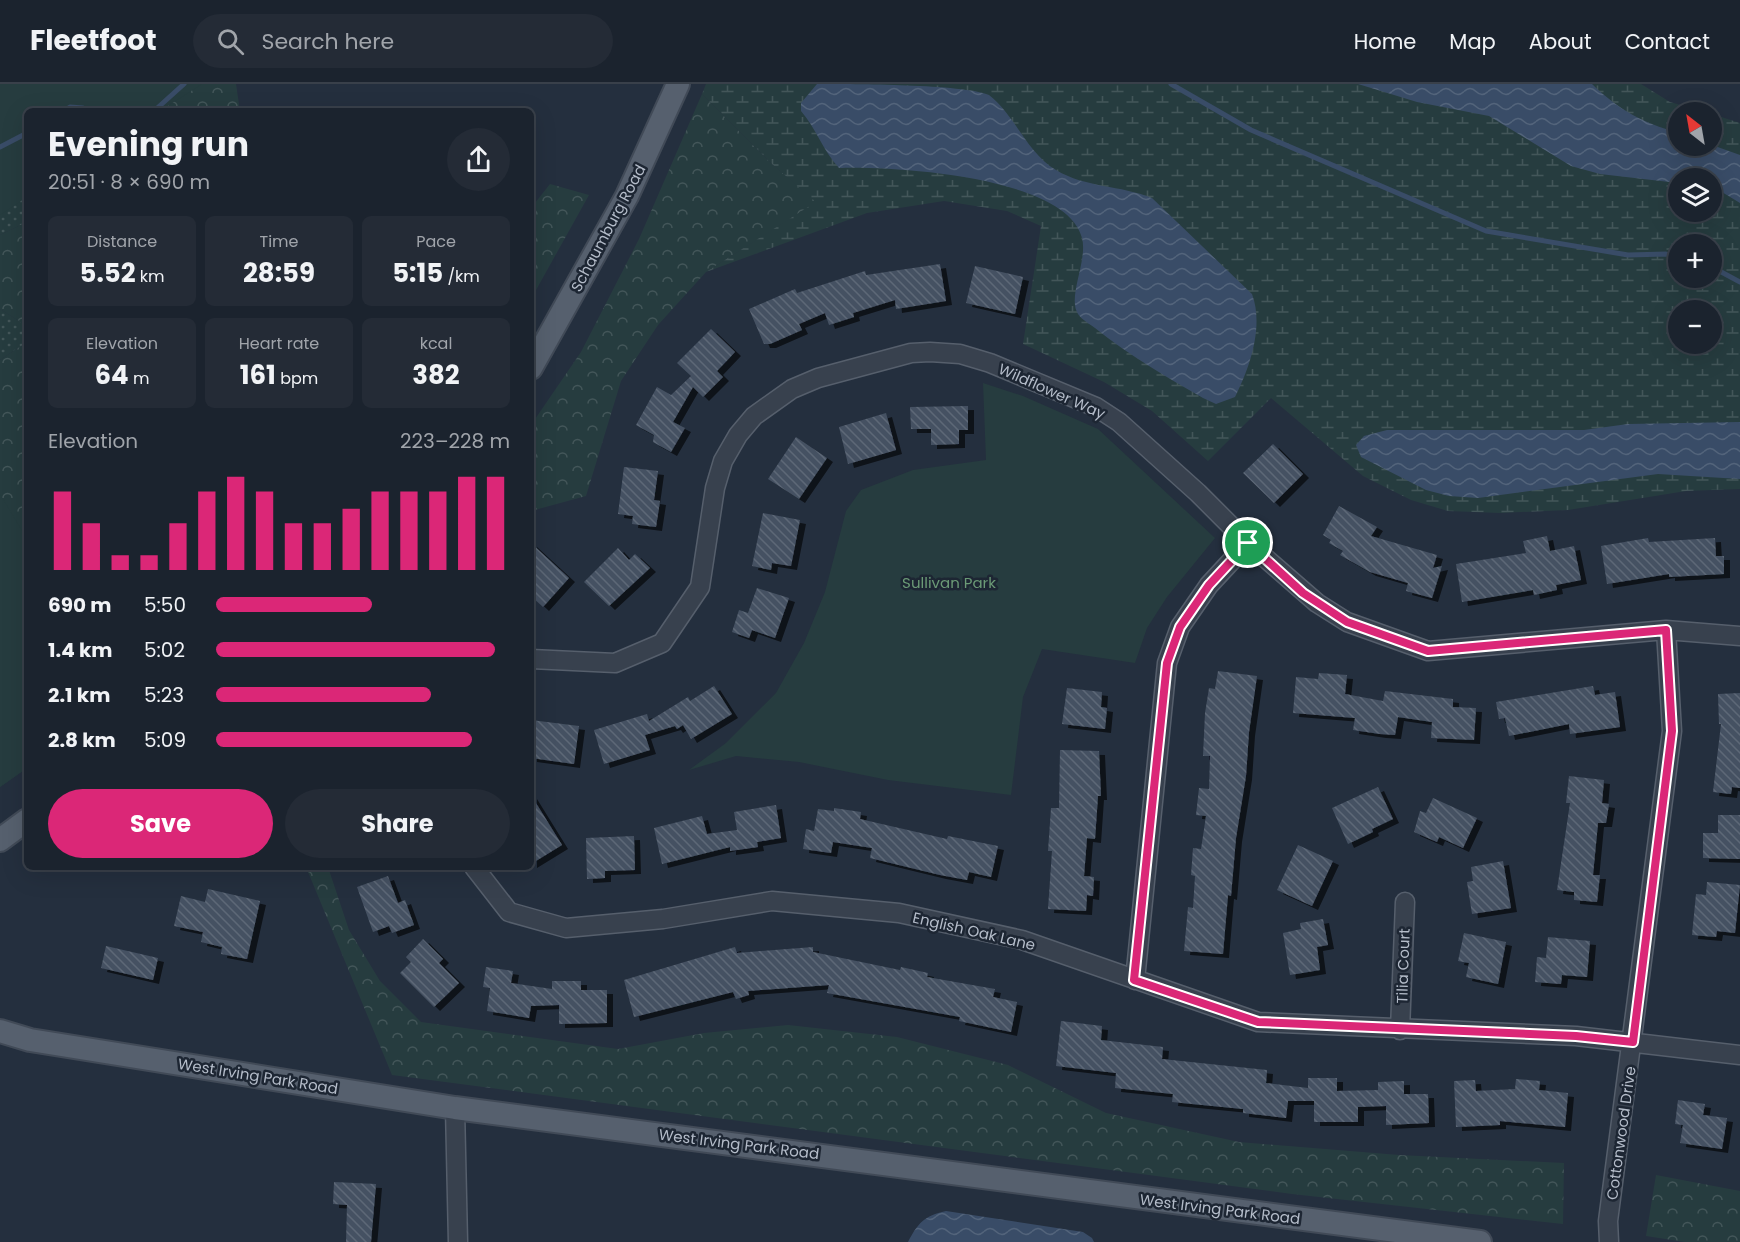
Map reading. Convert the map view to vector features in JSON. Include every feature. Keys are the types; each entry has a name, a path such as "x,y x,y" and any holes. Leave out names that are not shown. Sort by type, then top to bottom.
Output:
{"main road":[{"name":"Schaumburg Road","path":"534,363 627,196 678,84"},
{"path":"0,840 24,822"},
{"name":"West Irving Park Road","path":"0,1031 30,1040 455,1107 1480,1242"}],"street":[{"name":"Wildflower Way","path":"534,659 615,663 662,643 700,587 715,488 723,461 738,435 754,416 792,389 818,378 911,353 960,354 990,363 1096,407 1119,422 1303,593 1347,622 1428,651 1666,630 1740,636"},
{"path":"1134,980 1167,663 1180,627 1209,585 1248,543"},
{"name":"Cottonwood Drive","path":"1609,1242 1608,1221 1672,731 1666,630"},
{"name":"English Oak Lane","path":"476,870 509,912 566,928 663,919 772,901 899,913 1022,940 1258,1022 1576,1036 1740,1055"},
{"name":"Tilia Court","path":"1400,1030 1405,902"},
{"path":"455,1107 458,1242"}],"green space":[{"path":"0,84 236,84 240,108 24,108"},
{"path":"0,84 202,84 165,108 24,108 24,199 0,215"},
{"path":"706,84 1641,84 1670,102 1668,102 1668,156 1722,156 1722,117 1740,123 1740,489 1686,491 1568,510 1500,513 1448,511 1411,500 1363,476 1271,398 1208,461 1152,411 1104,382 1023,344 1041,226 1007,211 944,201 867,213 706,272 816,202 772,164 702,94"},
{"path":"702,94 772,164 817,202 706,272 658,325 621,381 586,496 534,510 534,421 581,352 639,239"},
{"path":"24,129 24,223 0,235 0,141"},
{"path":"550,184 589,195 534,294 534,204"},
{"path":"24,223 24,324 0,309 0,235"},
{"path":"0,309 24,324 24,344 0,360"},
{"path":"24,344 24,770 0,787 0,360"},
{"name":"Sullivan Park","path":"983,383 1023,396 1098,429 1215,538 1167,597 1147,628 1135,663 1042,649 1023,697 1011,795 888,780 799,762 736,756 689,770 726,743 776,693 804,643 825,592 846,511 861,490 913,470 986,460"},
{"path":"0,494 24,534 24,770 0,787"},
{"path":"307,870 329,870 349,930 380,981 421,1022 618,1049 704,1033 788,1025 897,1037 1008,1065 1106,1113 1239,1142 1399,1155 1564,1163 1563,1224 1292,1194 392,1075"},
{"path":"1656,1175 1740,1191 1740,1242 1685,1242 1646,1236"}],"water":[{"path":"817,84 932,87 975,91 989,95 998,103 1037,154 1056,170 1079,180 1152,198 1252,294 1257,319 1254,346 1246,373 1235,397 1216,404 1203,398 1134,356 1078,314 1075,298 1082,257 1082,238 1069,217 1045,201 1012,188 975,179 897,169 839,168 801,111 801,103"},
{"path":"1358,84 1592,84 1612,102 1632,114 1668,129 1668,156 1722,156 1722,149 1740,155 1740,203 1722,192 1722,168 1668,168 1668,182 1600,174 1571,166 1489,116 1417,102"},
{"path":"1740,422 1740,479 1658,474 1478,498 1449,496 1426,490 1361,457 1356,445 1364,436 1387,430 1584,430 1628,424"},
{"path":"946,1211 1083,1232 1094,1242 908,1242 923,1221 932,1215"}],"building":[{"path":"940,264 946,301 896,309 895,300 853,313 854,317 829,325 825,313 799,324 802,330 770,344 764,344 749,309 795,289 797,293 865,271 866,275"},
{"path":"975,266 1023,277 1015,314 966,303"},
{"path":"711,329 735,352 717,371 723,377 703,397 693,387 673,422 685,428 671,452 653,442 654,435 636,425 657,387 671,395 691,376 677,363"},
{"path":"968,406 968,430 959,430 959,444 931,445 931,429 911,429 910,407"},
{"path":"886,413 896,450 848,464 839,427"},
{"path":"796,437 827,458 799,499 768,479"},
{"path":"1273,444 1303,474 1274,503 1243,473"},
{"path":"624,467 658,471 654,500 660,501 656,527 632,524 633,516 618,514"},
{"path":"1339,506 1377,527 1371,536 1437,555 1433,568 1442,566 1432,598 1406,591 1408,583 1370,572 1340,555 1343,551 1329,543 1331,540 1323,535"},
{"path":"763,513 800,520 791,566 772,563 771,570 752,566"},
{"path":"1547,536 1550,551 1574,546 1581,580 1556,585 1557,590 1534,595 1533,590 1462,602 1456,564 1526,553 1523,541"},
{"path":"1648,538 1649,542 1715,538 1716,556 1724,556 1724,574 1669,577 1669,574 1607,584 1601,546"},
{"path":"534,546 569,578 543,607 534,599"},
{"path":"618,548 629,560 635,554 650,568 609,606 584,582"},
{"path":"757,588 789,598 775,638 752,630 749,638 732,632 739,610 748,613"},
{"path":"1218,671 1257,676 1249,732 1246,776 1236,838 1231,896 1228,895 1223,954 1184,951 1188,907 1193,908 1195,876 1191,875 1193,848 1201,849 1206,816 1196,815 1199,788 1209,789 1210,756 1203,756 1205,713 1209,688 1215,689"},
{"path":"1319,673 1347,675 1345,694 1383,701 1385,691 1453,699 1453,707 1476,708 1474,740 1431,738 1432,722 1398,717 1395,735 1353,730 1355,718 1293,713 1296,677 1318,679"},
{"path":"714,686 732,714 691,739 683,725 677,729 675,726 645,735 650,750 604,764 594,730 647,714 649,721 688,697 690,701"},
{"path":"1593,686 1595,695 1615,692 1620,727 1570,734 1569,724 1509,736 1505,718 1499,719 1496,702"},
{"path":"1067,688 1102,692 1101,707 1107,708 1105,729 1062,724"},
{"path":"1740,693 1740,788 1732,787 1731,794 1713,792 1721,724 1719,724 1718,694"},
{"path":"534,720 579,726 574,764 534,758"},
{"path":"1060,750 1099,751 1101,796 1098,796 1095,839 1087,838 1084,876 1094,877 1093,896 1087,895 1086,911 1048,909 1052,851 1048,851 1051,808 1059,808"},
{"path":"1569,776 1604,780 1602,803 1609,804 1606,823 1598,823 1593,875 1600,875 1597,902 1574,900 1574,892 1557,890 1570,803 1566,803"},
{"path":"1378,787 1393,819 1348,844 1332,808"},
{"path":"1433,798 1477,818 1463,848 1439,837 1437,842 1414,832 1420,811 1426,813"},
{"path":"534,800 562,845 534,862"},
{"path":"776,805 781,838 757,842 758,847 730,851 730,847 662,864 654,828 702,816 707,834 737,830 734,812"},
{"path":"834,808 861,812 860,819 947,839 948,836 998,846 991,877 969,872 967,880 940,875 870,858 872,848 833,842 831,853 803,849 806,829 814,831 818,809 834,811"},
{"path":"1718,815 1740,815 1740,859 1703,858 1703,833 1718,833"},
{"path":"634,836 635,870 605,871 605,878 587,879 586,838"},
{"path":"1298,845 1333,861 1312,906 1277,890"},
{"path":"1503,861 1511,908 1472,914 1467,882 1473,881 1471,867"},
{"path":"388,876 398,903 405,900 414,925 392,933 389,926 373,932 357,887"},
{"path":"1707,882 1740,885 1735,933 1717,931 1716,937 1692,935 1696,894 1706,895"},
{"path":"208,889 260,901 247,959 221,954 222,947 201,942 203,932 174,926 181,896 205,902"},
{"path":"1323,919 1328,945 1317,947 1320,970 1290,975 1283,933 1301,929 1300,923"},
{"path":"1464,933 1506,942 1498,984 1466,977 1469,963 1458,961"},
{"path":"1548,937 1590,941 1587,977 1562,975 1561,984 1535,982 1537,957 1546,958"},
{"path":"423,939 443,959 439,963 459,983 434,1007 400,973 411,962 406,957"},
{"path":"106,946 158,958 153,980 101,968"},
{"path":"735,947 737,953 813,947 813,952 900,970 901,967 928,973 927,977 995,989 993,997 1017,1002 1011,1032 959,1021 960,1017 827,993 829,985 748,991 749,995 736,999 733,992 634,1017 624,980"},
{"path":"486,967 513,971 511,983 552,989 552,981 581,981 581,990 607,990 607,1023 559,1024 559,1005 531,1006 529,1018 487,1011 490,988 483,987"},
{"path":"1061,1021 1102,1026 1101,1040 1163,1047 1162,1059 1267,1070 1266,1083 1308,1088 1308,1078 1337,1078 1337,1091 1378,1090 1378,1082 1404,1081 1404,1094 1428,1094 1429,1123 1386,1125 1386,1106 1358,1107 1358,1122 1314,1122 1314,1101 1288,1101 1286,1118 1243,1113 1243,1109 1172,1102 1173,1094 1115,1088 1116,1073 1056,1066"},
{"path":"1516,1079 1540,1081 1539,1090 1568,1093 1565,1127 1500,1121 1500,1125 1456,1127 1454,1081 1475,1080 1476,1091 1515,1089"},
{"path":"1678,1100 1705,1104 1703,1115 1727,1118 1722,1149 1680,1143 1683,1125 1675,1124"},
{"path":"334,1182 376,1184 371,1242 346,1242 347,1205 333,1204"}],"waterway":[{"path":"157,108 184,84"},
{"path":"1171,84 1251,130 1486,231 1628,255 1668,255"},
{"path":"68,108 83,108"},
{"path":"0,147 24,135"},
{"path":"1722,272 1740,282"}],"route":[{"path":"1248,543 1303,593 1347,622 1428,651 1666,630 1672,731 1633,1042 1576,1036 1258,1022 1134,980 1167,663 1180,627 1209,585 1248,543"}]}
